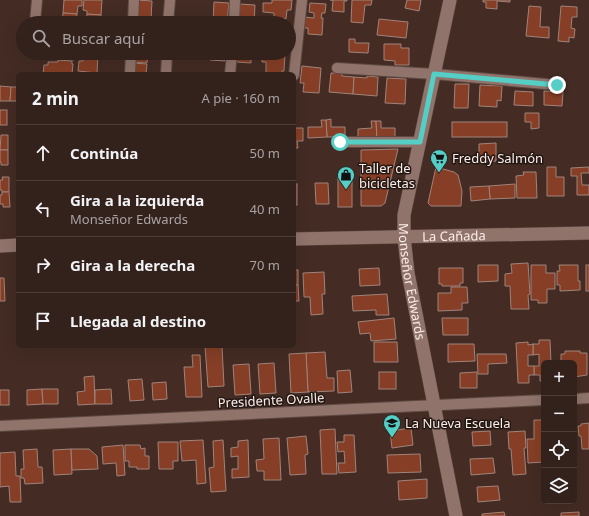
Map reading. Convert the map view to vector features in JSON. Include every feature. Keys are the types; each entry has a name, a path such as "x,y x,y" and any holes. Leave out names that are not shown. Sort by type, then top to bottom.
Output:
{"street":[{"path":"36,16 37,0"},
{"path":"133,16 134,0"},
{"path":"169,16 170,0"},
{"path":"234,16 235,0"},
{"path":"296,56 302,0"},
{"name":"Monseñor Edwards","path":"450,0 404,215 404,237 408,273 456,516"},
{"path":"130,72 131,60"},
{"path":"166,72 167,60"},
{"path":"230,72 231,60"},
{"path":"294,72 296,60"},
{"path":"337,68 434,74 557,85"},
{"path":"340,142 420,142"},
{"name":"La Cañada","path":"296,239 589,233"},
{"path":"0,246 16,246"},
{"path":"577,399 589,398"},
{"name":"Presidente Ovalle","path":"0,426 541,400"}],"building":[{"path":"64,0 82,0 82,6 78,6 77,14 63,13"},
{"path":"84,0 102,0 101,15 87,14 87,11 83,10"},
{"path":"137,0 152,1 151,16 136,16"},
{"path":"272,0 292,0 291,10 287,10 286,16 274,16 274,13 263,12 263,3 272,3"},
{"path":"333,0 347,0 344,1 344,12 332,11"},
{"path":"352,0 372,0 371,5 365,5 363,23 351,22"},
{"path":"407,0 421,0 419,11 405,8"},
{"path":"483,0 510,0 510,2 497,1 497,9 486,8 486,2 483,2"},
{"path":"214,2 229,3 228,16 213,16"},
{"path":"310,3 326,4 325,13 322,13 321,18 323,18 322,35 308,34 308,28 303,28 304,17 314,18 314,13 309,12"},
{"path":"240,4 255,5 254,16 239,16"},
{"path":"529,6 541,7 540,27 549,27 549,38 526,36"},
{"path":"561,6 577,7 577,17 572,17 571,28 575,29 574,38 569,37 569,42 558,41"},
{"path":"63,13 77,14 77,16 63,16"},
{"path":"87,14 101,15 101,16 87,16"},
{"path":"379,19 408,22 406,38 377,35"},
{"path":"349,39 355,39 355,43 369,43 368,53 349,52"},
{"path":"384,44 401,44 401,48 409,48 409,65 395,65 395,61 384,60"},
{"path":"58,60 72,61 72,72 43,72 44,65 48,65 48,62 58,62"},
{"path":"98,60 97,72 78,71 79,61"},
{"path":"132,60 147,60 147,63 132,62"},
{"path":"236,60 251,60 251,63 236,62"},
{"path":"262,60 285,60 284,71 266,72 266,62 262,62"},
{"path":"132,63 147,64 146,72 132,72"},
{"path":"302,66 321,68 319,93 303,92 304,83 300,83"},
{"path":"331,73 342,73 342,76 354,77 353,94 329,92"},
{"path":"367,76 378,77 377,96 353,94 354,77 367,78"},
{"path":"387,78 406,79 405,104 385,103"},
{"path":"455,84 469,84 468,108 454,108"},
{"path":"480,85 502,86 501,101 497,100 497,107 479,106"},
{"path":"0,86 11,87 10,101 0,101"},
{"path":"11,87 16,87 16,101 10,101"},
{"path":"515,91 533,92 533,106 514,105"},
{"path":"544,91 563,92 562,106 544,105"},
{"path":"0,110 7,110 7,125 0,125"},
{"path":"525,113 539,113 539,128 531,129 531,122 525,122"},
{"path":"331,119 331,127 345,127 345,137 327,137 326,120"},
{"path":"321,120 326,120 327,137 308,138 308,127 322,127"},
{"path":"371,121 376,121 377,139 358,139 358,129 372,128"},
{"path":"376,121 381,121 381,128 395,128 395,138 377,139"},
{"path":"452,122 507,122 507,137 452,137"},
{"path":"296,128 303,128 303,141 297,141 298,148 296,148"},
{"path":"1,135 8,135 8,150 0,150"},
{"path":"496,143 496,161 479,162 479,144"},
{"path":"398,149 385,203 381,206 361,206 361,150"},
{"path":"0,150 8,150 8,165 1,165"},
{"path":"436,167 454,172 458,175 462,191 461,206 431,206 428,203"},
{"path":"547,167 556,167 556,177 564,177 564,196 547,196"},
{"path":"589,167 589,173 581,173 582,185 589,185 589,195 577,195 577,176 571,176 571,168"},
{"path":"523,172 536,172 537,198 517,198 516,176 524,175"},
{"path":"2,177 9,177 9,192 2,192 2,190 0,190 0,180 3,180"},
{"path":"338,177 352,177 352,207 338,207"},
{"path":"315,183 328,183 329,204 316,204"},
{"path":"296,184 297,184 296,205"},
{"path":"515,184 515,198 490,199 489,186"},
{"path":"489,186 490,199 471,201 470,187"},
{"path":"2,192 9,192 10,207 3,207 3,204 0,204 0,195 2,195"},
{"path":"528,263 530,294 528,295 529,309 511,309 510,286 505,286 505,274 512,273 511,264"},
{"path":"478,265 498,265 498,281 478,282"},
{"path":"531,265 546,265 546,273 555,273 555,289 547,289 547,303 538,303 538,300 531,300"},
{"path":"559,265 578,265 578,281 580,281 580,290 560,291 560,285 557,285 557,271 560,271"},
{"path":"586,265 589,265 589,291 586,291"},
{"path":"379,268 380,285 360,286 359,269"},
{"path":"439,268 463,268 463,283 460,283 460,286 442,286 442,284 439,284"},
{"path":"296,270 298,270 298,285 296,285"},
{"path":"324,272 325,294 322,294 323,314 311,315 310,297 304,297 303,273"},
{"path":"0,278 4,278 5,301 0,301"},
{"path":"296,285 298,285 299,301 296,301"},
{"path":"451,287 467,287 468,303 462,303 462,310 438,311 438,293 451,293"},
{"path":"387,294 389,315 376,315 376,310 353,311 352,296"},
{"path":"394,318 396,339 371,341 370,333 360,334 358,322"},
{"path":"442,318 468,318 468,335 443,335"},
{"path":"539,340 550,340 551,360 541,360 541,381 540,375 534,375 534,366 539,366 539,354 533,355 533,344 539,344"},
{"path":"374,342 397,342 398,362 374,362"},
{"path":"528,342 528,345 533,344 533,355 528,355 528,366 534,366 534,375 529,375 529,383 518,383 516,343"},
{"path":"448,344 474,344 475,361 448,362"},
{"path":"205,348 222,348 224,386 208,387"},
{"path":"565,351 580,351 580,353 587,353 587,375 577,377 577,360 561,360 561,354 565,354"},
{"path":"325,352 327,378 334,378 334,391 308,392 306,353"},
{"path":"306,353 308,392 291,393 289,354"},
{"path":"477,354 506,354 507,363 488,364 488,374 478,374"},
{"path":"192,355 200,355 202,397 186,397 184,367 193,367"},
{"path":"274,363 276,393 260,394 258,364"},
{"path":"249,364 251,394 235,395 233,365"},
{"path":"350,370 352,392 338,393 337,371"},
{"path":"379,372 396,372 396,389 379,389"},
{"path":"477,372 477,388 460,388 460,373"},
{"path":"94,376 95,404 78,405 77,392 85,391 84,377"},
{"path":"142,379 144,400 130,401 128,380"},
{"path":"166,382 167,399 153,400 152,383"},
{"path":"42,389 43,404 27,405 27,390"},
{"path":"42,389 58,389 58,404 43,404"},
{"path":"111,389 112,404 95,404 95,390"},
{"path":"0,390 9,390 9,405 0,405"},
{"path":"534,420 541,420 541,462 528,463 527,439 534,439"},
{"path":"589,423 589,449 582,449 581,436 579,436 578,426"},
{"path":"411,428 413,445 392,448 390,431"},
{"path":"335,429 337,474 322,474 320,430"},
{"path":"490,431 491,445 473,446 472,432"},
{"path":"525,431 526,448 524,448 526,474 513,475 508,432"},
{"path":"344,435 354,435 356,472 339,473 338,463 345,463 344,451 338,452 337,442 344,442"},
{"path":"306,436 308,454 305,455 306,474 290,475 287,438"},
{"path":"279,438 281,480 264,480 264,471 257,471 256,460 264,459 263,439"},
{"path":"203,440 206,483 197,484 196,460 182,461 180,441"},
{"path":"223,440 226,491 211,492 209,468 214,467 213,441"},
{"path":"248,440 249,477 232,478 232,469 238,469 238,456 231,457 231,448 238,447 238,441"},
{"path":"158,442 178,442 178,461 173,461 173,469 159,469"},
{"path":"123,445 125,475 117,476 116,463 103,464 102,447"},
{"path":"125,445 140,445 141,449 145,448 145,456 149,456 149,469 129,467 129,461 125,461"},
{"path":"37,449 38,467 42,467 43,483 25,484 24,478 21,478 21,469 24,469 23,450"},
{"path":"71,449 72,474 54,475 53,450"},
{"path":"71,449 89,449 97,456 98,469 72,470"},
{"path":"15,452 16,476 20,476 21,502 10,502 9,486 0,487 0,453"},
{"path":"420,454 421,472 388,473 387,455"},
{"path":"493,458 495,473 471,475 470,459"},
{"path":"427,479 427,498 399,500 398,481"},
{"path":"498,486 500,500 478,502 477,487"},
{"path":"504,512 505,516 482,516 482,514"},
{"path":"579,512 579,516 561,516 561,513"}],"place":[{"name":"Freddy Salmón","path":"439,173"},
{"name":"Taller de bicicletas","path":"346,190"},
{"name":"La Nueva Escuela","path":"392,438"}],"route":[{"path":"340,142 420,142 434,74 557,85"}]}
